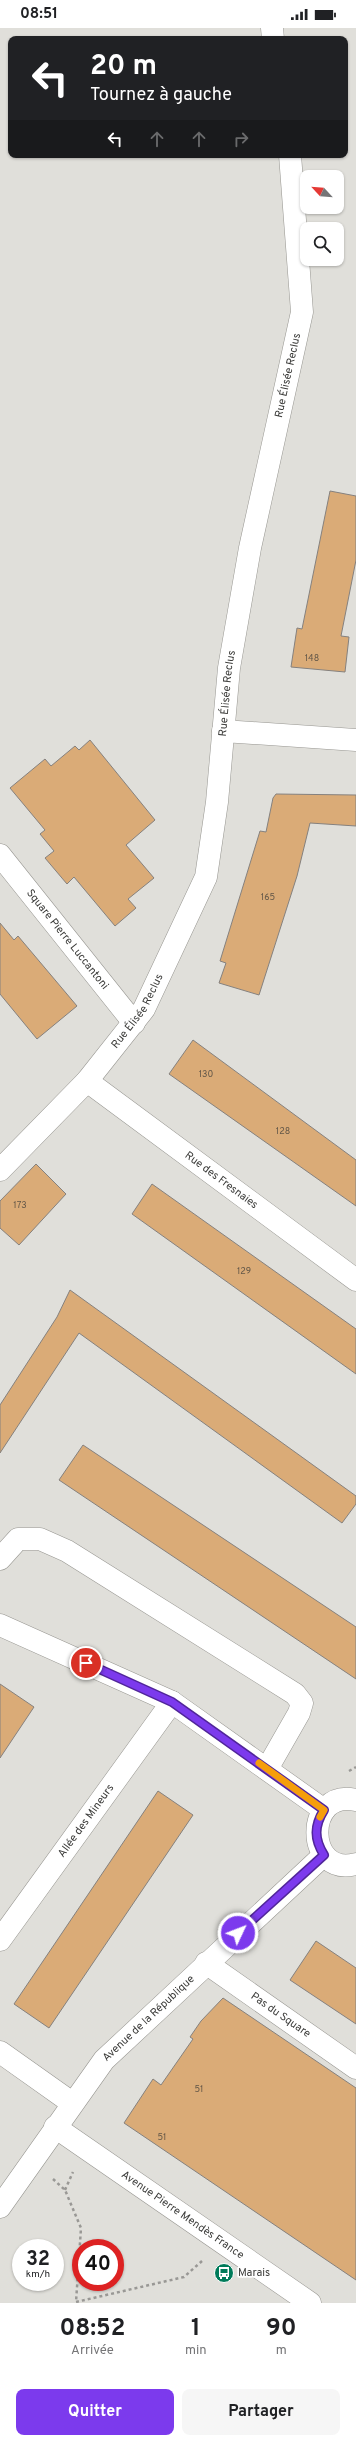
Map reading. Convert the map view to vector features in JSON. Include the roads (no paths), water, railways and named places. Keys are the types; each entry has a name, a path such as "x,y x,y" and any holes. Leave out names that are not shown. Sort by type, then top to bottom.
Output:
{"street":[{"name":"Rue Élisée Reclus","path":"0,1170 87,1081 144,1009 206,877 217,802 229,668 250,548 302,312 290,158"},
{"path":"223,731 356,740"},
{"name":"Square Pierre Luccantoni","path":"0,856 134,1023"},
{"name":"Rue des Fresnaies","path":"87,1081 356,1280"},
{"path":"0,1559 18,1539 40,1539 68,1551 295,1694 302,1703 298,1714 267,1769"},
{"path":"0,1625 172,1702 324,1810"},
{"name":"Allée des Mineurs","path":"0,1940 172,1702"},
{"path":"356,1800 343,1799 324,1810 316,1827 316,1837 324,1855 332,1861 342,1865 356,1864"},
{"name":"Avenue de la République","path":"0,2207 55,2127 104,2060 206,1963 324,1855"},
{"name":"Pas du Square","path":"206,1963 356,2068"},
{"path":"0,2052 72,2103"},
{"name":"Avenue Pierre Mendès France","path":"55,2127 310,2303"}],"place":[{"name":"Marais","path":"224,2273"}]}
